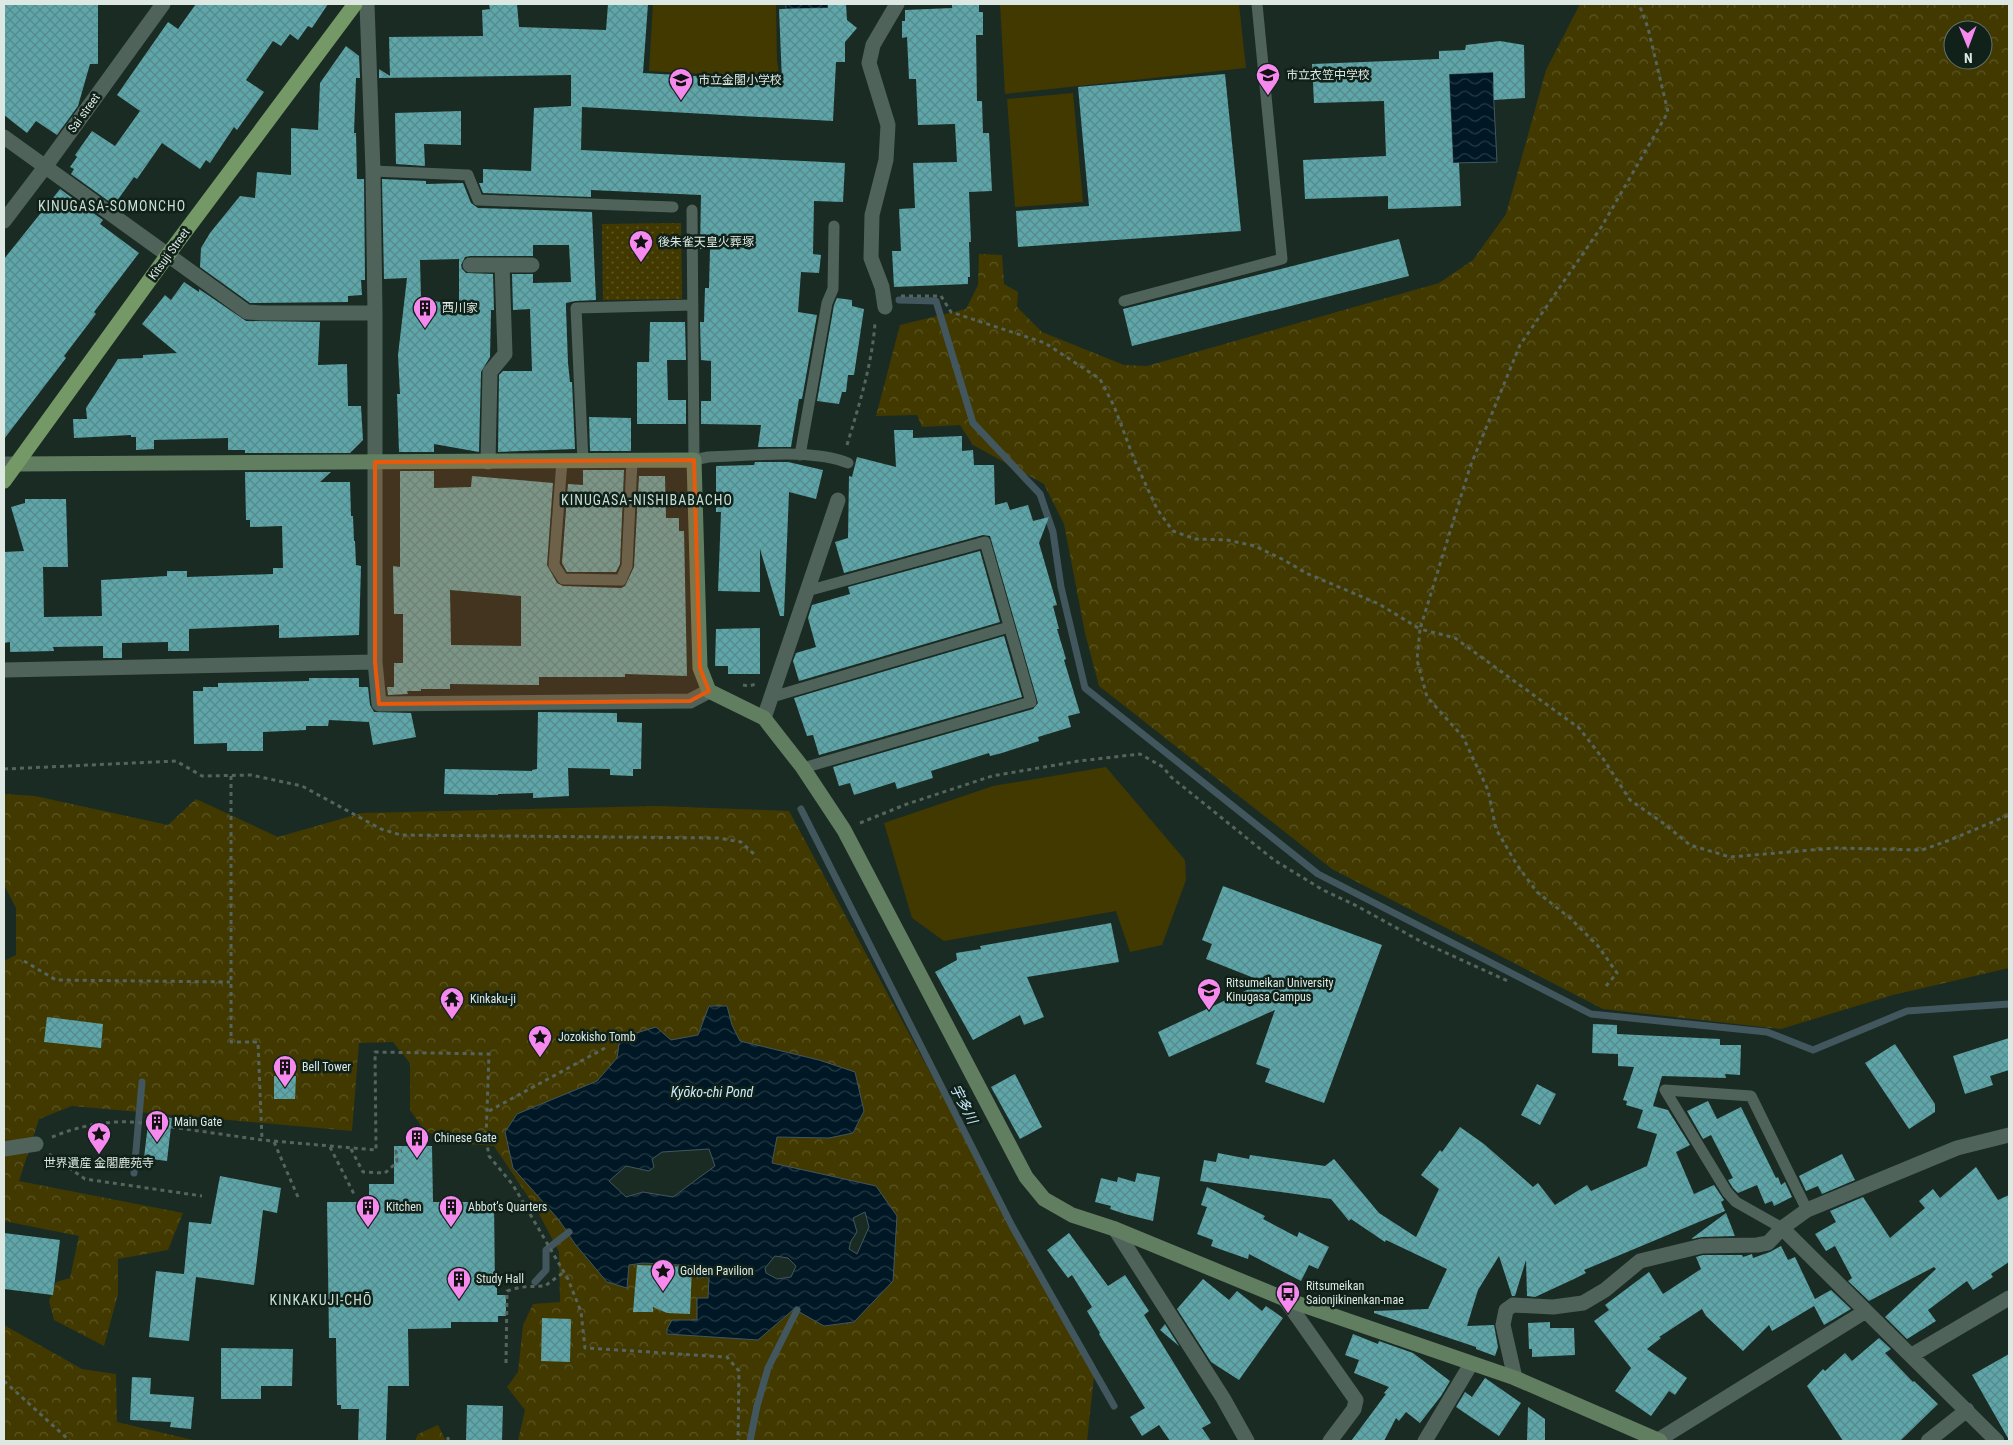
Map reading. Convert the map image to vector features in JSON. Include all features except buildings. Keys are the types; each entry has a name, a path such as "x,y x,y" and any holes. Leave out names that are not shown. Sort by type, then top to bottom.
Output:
{"main road":[{"name":"Kitsuji Street","path":"4,481 10,464 355,4"}],"street":[{"name":"Sai street","path":"4,221 163,4"},
{"path":"367,4 373,171 375,662 380,704 690,701 709,691"},
{"path":"885,307 882,287 871,258 871,250 872,215 886,160 888,125 869,63 873,45 897,4"},
{"path":"4,137 247,312 374,313"},
{"path":"470,265 532,265"},
{"path":"488,462 490,372 505,354 502,266"},
{"path":"10,464 694,460 700,668 709,691 764,718 803,768 844,830 1026,1177 1044,1200 1072,1215 1115,1229 1285,1299 1515,1378 1659,1441 1866,1311"},
{"path":"764,718 838,500"},
{"path":"4,670 375,662"},
{"path":"1515,1378 1503,1325 1506,1310 1514,1305 1552,1307 1583,1303 1605,1290 1640,1261 1702,1246 1768,1243 1782,1228 1807,1210 1957,1148 2009,1135"},
{"path":"4,1149 36,1144"},
{"path":"1782,1228 1998,1441"},
{"path":"1115,1229 1223,1398 1247,1441"},
{"path":"1912,1355 2009,1298"},
{"path":"1285,1299 1356,1400 1354,1409 1330,1441"},
{"path":"1425,1441 1471,1364"},
{"path":"1928,1441 1967,1410"}],"lane":[{"path":"1124,301 1282,259 1256,4"},
{"path":"373,171 468,176 478,200 673,207"},
{"path":"692,210 694,460 708,457 800,455 839,459 848,463"},
{"path":"800,455 827,303 833,289 834,226"},
{"path":"583,461 576,308 693,305"},
{"path":"562,461 554,565 563,579 621,580 627,566 632,461"},
{"path":"803,768 1031,702 984,542 807,591"},
{"path":"772,697 1009,627"},
{"path":"1782,1228 1736,1202 1726,1192 1665,1090 1751,1096 1807,1210"}],"path":[{"path":"1606,986 1617,973 1598,946 1570,918 1537,892 1517,865 1496,829 1488,790 1463,737 1427,697 1417,660 1420,629 1470,467 1520,345 1602,226 1668,112 1648,28 1640,4"},
{"path":"898,296 941,296 951,312 1045,343 1100,379 1114,406 1134,459 1157,508 1173,531 1195,539 1227,540 1255,546 1306,573 1378,604 1420,629 1455,638 1579,728 1604,760 1630,800 1690,845 1730,857 1835,848 1922,850 2009,815"},
{"path":"844,830 907,804 992,776 1079,761 1140,754 1163,767 1171,777 1274,860 1323,890 1420,941 1510,982"},
{"path":"4,768 176,761 202,776 251,775 302,786 381,829 401,835 718,838 741,842 754,854"},
{"path":"231,776 231,1042 258,1042 262,1140"},
{"path":"24,960 56,980 230,982"},
{"path":"488,1111 605,1048"},
{"path":"171,1127 262,1140 376,1150 375,1052 489,1054 486,1138 490,1156 513,1185 564,1272 581,1312 585,1348 727,1357 739,1371 738,1441"},
{"path":"36,1144 64,1132 95,1124 146,1123"},
{"path":"274,1141 298,1197"},
{"path":"36,1144 85,1179 202,1196"},
{"path":"330,1146 354,1194"},
{"path":"351,1148 363,1172 385,1173 397,1162 396,1151 402,1150"},
{"path":"506,1363 507,1291 521,1286 545,1286 564,1272"},
{"path":"4,1381 70,1441"},
{"path":"448,1436 448,1441"}],"highlighted area":[{"path":"694,460 700,668 709,691 690,701 379,704 375,662 375,462"}],"green space":[{"path":"653,4 776,4 777,61 780,78 649,71"},
{"path":"1000,4 1239,4 1246,68 1005,94"},
{"path":"1580,4 2009,4 2009,968 1893,995 1781,1029 1603,1009 1332,869 1099,686 1085,633 1064,524 1044,484 973,445 960,425 922,427 917,415 876,416 900,325 966,309 978,285 979,254 1002,255 1004,284 1018,292 1017,307 1042,332 1124,365 1147,366 1439,283 1473,260 1506,214 1546,70"},
{"path":"1073,93 1083,202 1015,207 1007,99"},
{"path":"681,223 682,299 603,300 602,224"},
{"path":"1106,767 1185,860 1186,880 1162,945 1130,952 1116,911 944,941 912,918 884,823 993,786"},
{"path":"4,794 35,796 168,825 196,799 278,837 362,813 657,806 789,811 1094,1376 1087,1441 518,1441 525,1410 507,1387 518,1372 523,1325 533,1304 560,1302 559,1252 537,1210 494,1146 453,1143 425,1131 410,1110 410,1063 393,1042 359,1043 352,1131 72,1106 39,1119 19,1181 183,1213 168,1250 118,1259 118,1294 104,1346 54,1320 49,1301 56,1282 70,1278 79,1236 4,1221 4,961 16,955 16,908 4,885","holes":["709,1006 727,1006 732,1025 740,1041 819,1060 829,1138 777,1137 772,1163 876,1186 854,1322 794,1309 758,1340 697,1320 697,1298 708,1298 709,1277 699,1266 643,1263 629,1265 575,1244 559,1220 513,1168 517,1114 597,1081 617,1058 671,1040 698,1035"]},
{"path":"4,1325 82,1369 116,1374 117,1422 197,1441 4,1441"},
{"path":"438,1425 446,1441 415,1441 418,1434"}],"water":[{"path":"786,4 828,4 828,8 786,9"},
{"path":"1498,72 1493,85 1497,162 1453,163 1449,74"},
{"name":"Kyōko-chi Pond","path":"709,1006 727,1006 732,1025 740,1041 819,1060 855,1072 864,1111 853,1133 829,1138 777,1137 772,1163 876,1186 897,1216 893,1281 854,1322 824,1326 794,1309 758,1340 667,1334 667,1329 672,1320 697,1320 697,1298 708,1298 709,1277 698,1278 698,1266 643,1263 629,1265 627,1288 607,1282 575,1244 559,1220 513,1168 505,1132 517,1114 597,1081 617,1058 620,1038 656,1027 671,1040 698,1035","holes":["709,1149 715,1166 673,1197 643,1192 626,1197 609,1181 626,1166 649,1171 654,1167 652,1159 662,1152","865,1212 869,1227 857,1254 849,1249 851,1241 857,1232 853,1218","775,1256 788,1258 796,1266 791,1277 777,1279 766,1273 765,1268"]}],"waterway":[{"path":"899,300 936,301 973,423 1040,494 1053,532 1061,587 1085,688 1318,874 1591,1014 1767,1032 1813,1050 1907,1011 2009,1004"},
{"name":"宇多川","path":"801,809 1012,1226 1114,1406"},
{"path":"134,1173 142,1082"},
{"path":"535,1282 546,1270 546,1250 569,1232"},
{"path":"750,1441 757,1406 768,1368 797,1310"}],"place":[{"name":"市立衣笠中学校","path":"1268,96"},
{"name":"市立金閣小学校","path":"681,101"},
{"name":"後朱雀天皇火葬塚","path":"641,263"},
{"name":"西川家","path":"425,329"},
{"name":"Ritsumeikan University Kinugasa Campus","path":"1209,1011"},
{"name":"Kinkaku-ji","path":"452,1020"},
{"name":"Jozokisho Tomb","path":"540,1058"},
{"name":"Bell Tower","path":"285,1088"},
{"name":"Main Gate","path":"157,1143"},
{"name":"世界遺産 金閣鹿苑寺","path":"99,1155"},
{"name":"Chinese Gate","path":"417,1159"},
{"name":"Kitchen","path":"368,1228"},
{"name":"Abbot’s Quarters","path":"451,1228"},
{"name":"Golden Pavilion","path":"663,1292"},
{"name":"Study Hall","path":"459,1300"},
{"name":"Ritsumeikan Saionjikinenkan-mae","path":"1288,1314"}],"district":[{"name":"KINUGASA-SOMONCHO","path":"112,206"},
{"name":"KINUGASA-NISHIBABACHO","path":"647,500"},
{"name":"KINKAKUJI-CHŌ","path":"321,1300"}]}
